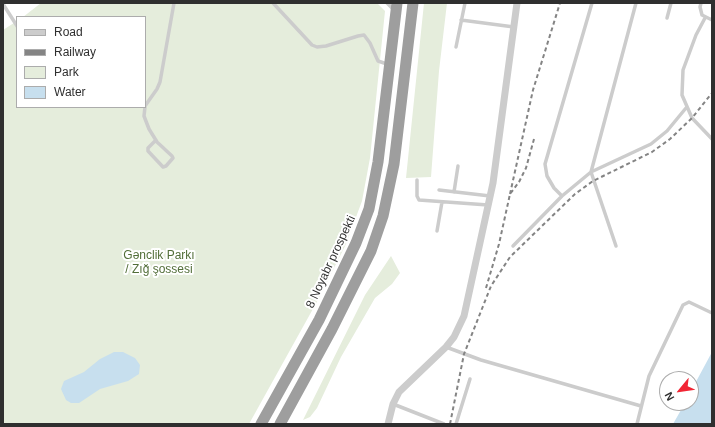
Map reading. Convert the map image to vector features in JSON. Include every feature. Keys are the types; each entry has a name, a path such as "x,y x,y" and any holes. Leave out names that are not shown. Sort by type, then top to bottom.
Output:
{"highway":[{"path":"280,424 332,329 370,251 383,216 394,164 413,3"},
{"name":"8 Noyabr prospekti","path":"261,424 319,320 362,229 376,180 397,8"}],"street":[{"path":"388,424 393,404 399,392 446,347 459,327 466,308 491,196 517,3"}],"lane":[{"path":"146,105 160,82 174,3"},
{"path":"273,3 312,45 317,47 326,46 358,36 364,36 370,43 378,61 390,64"},
{"path":"387,3 397,8"},
{"path":"456,48 465,3"},
{"path":"562,196 554,188 547,176 545,164 592,3"},
{"path":"616,246 591,172 636,3"},
{"path":"667,18 671,3"},
{"path":"701,3 701,12 705,18 712,20"},
{"path":"3,4 16,24"},
{"path":"705,18 696,34 683,70 682,95 686,108 700,128 712,139"},
{"path":"461,20 514,27"},
{"path":"145,108 144,116 149,130 173,158 166,166 163,167 148,151 148,148 156,140"},
{"path":"513,246 562,196 591,172 651,144 667,131 686,108"},
{"path":"454,192 458,166"},
{"path":"417,180 417,199 489,206"},
{"path":"439,190 491,196"},
{"path":"437,231 442,202"},
{"path":"637,424 649,376 683,305 689,302 712,312"},
{"path":"446,347 481,360 641,406"},
{"path":"456,424 470,379"},
{"path":"393,404 444,424"}],"green space":[{"name":"Gənclik Parkı / Zığ şossesi","path":"41,3 377,3 385,11 370,158 362,201 346,244 319,298 249,424 3,424 3,30 16,22 16,108 146,108 146,16 24,16"},
{"path":"424,3 447,3 439,71 431,177 406,178"},
{"path":"391,256 400,273 392,284 375,298 341,357 317,408 310,417 303,420 365,295"}],"water":[{"path":"114,352 123,352 135,358 140,365 139,374 128,381 100,389 79,403 71,403 66,400 61,389 64,381 84,372 100,359"},
{"path":"712,352 712,424 673,424 680,411 699,411 699,376"}],"railway":[{"path":"510,194 533,90 560,3"},
{"path":"450,424 464,354 491,286 510,257 575,194 593,181 652,152 670,139 692,118 712,93"},
{"path":"486,288 499,244 510,194 519,182 526,168 534,139"}]}
